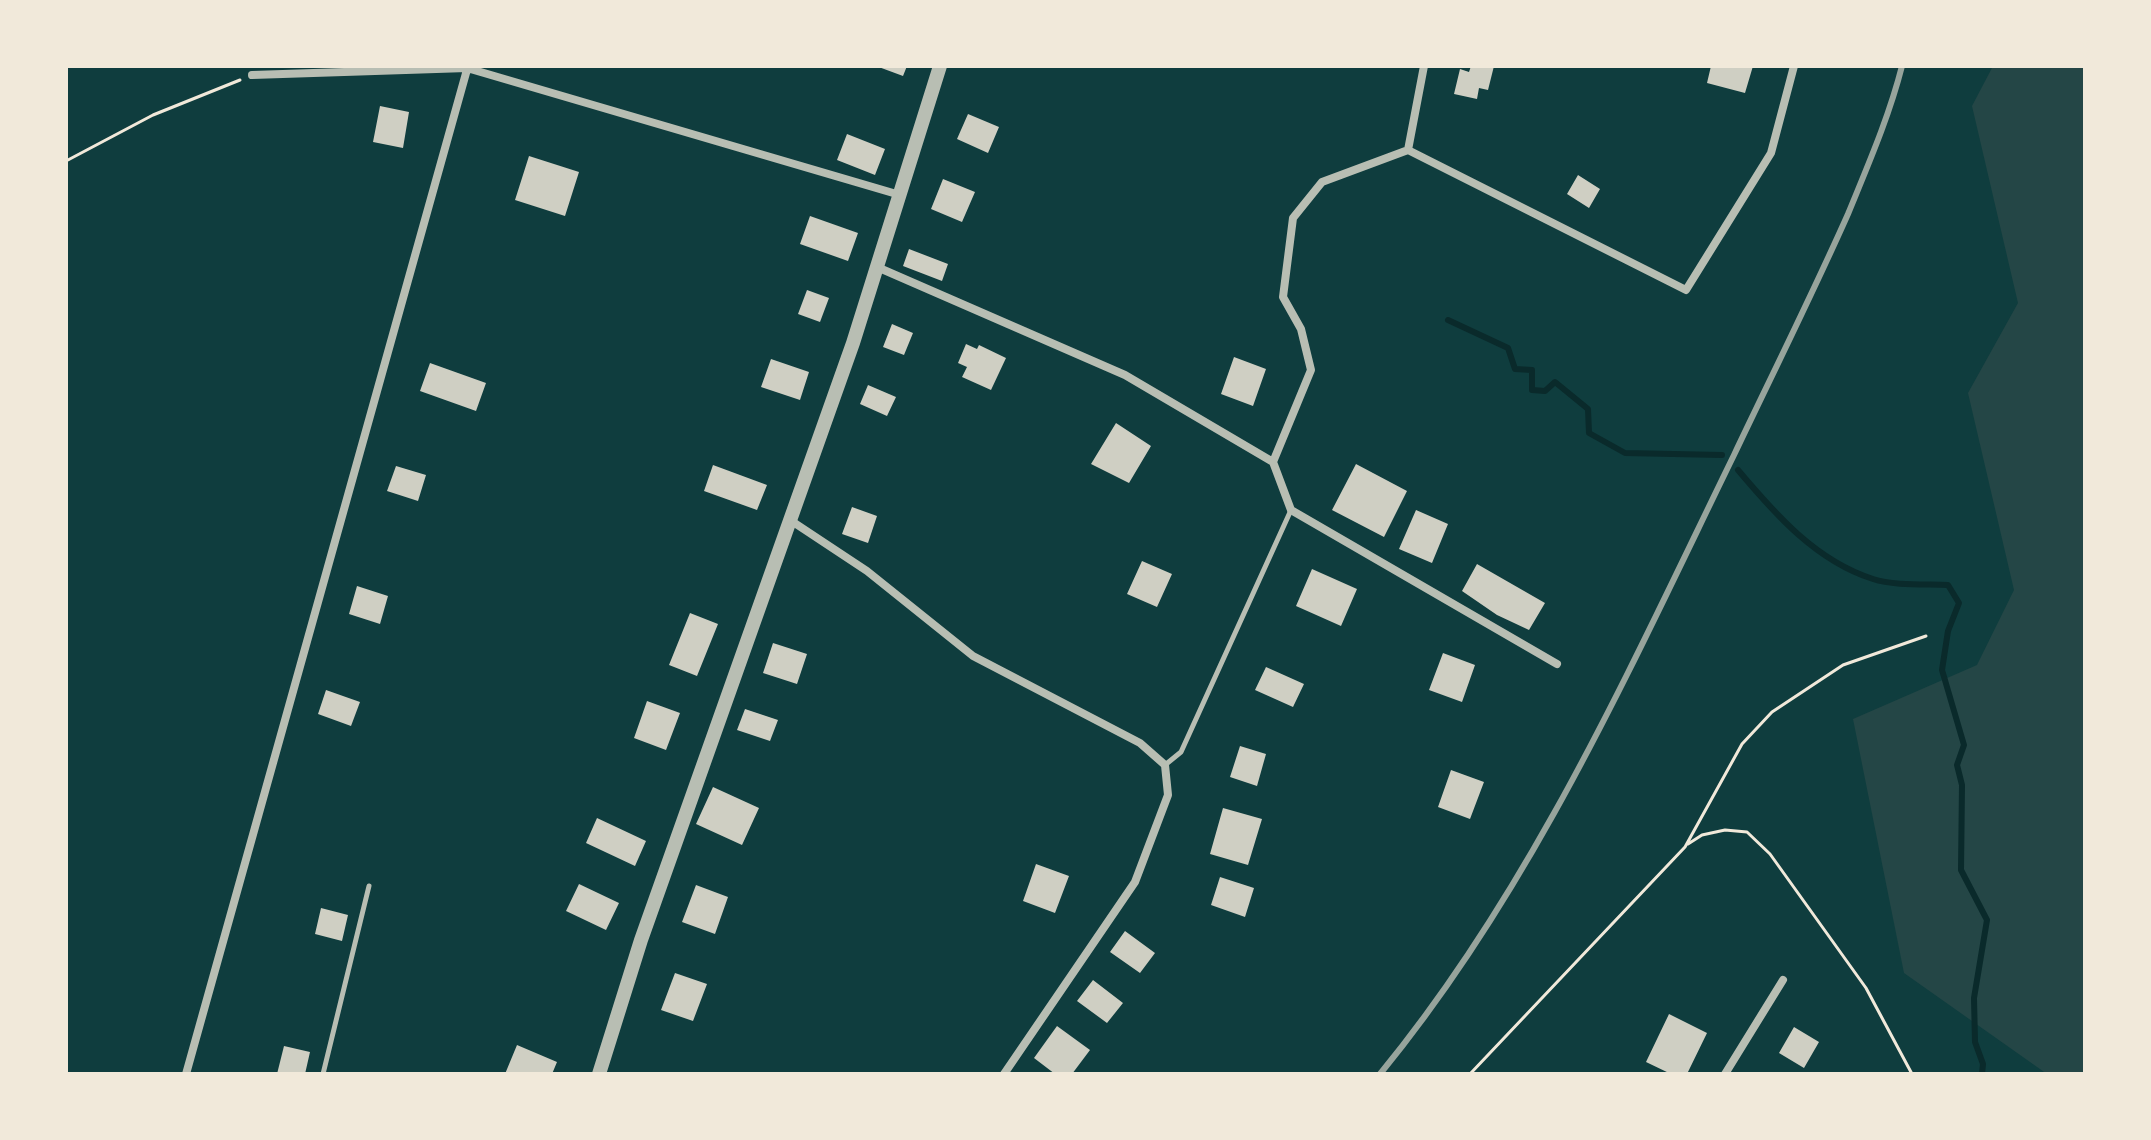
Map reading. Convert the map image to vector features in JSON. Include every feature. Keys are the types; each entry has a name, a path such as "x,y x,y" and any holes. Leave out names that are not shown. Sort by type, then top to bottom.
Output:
{"street":[{"path":"599,1074 641,940 853,343 940,66"},
{"path":"1408,150 1424,66"},
{"path":"1273,462 1311,370 1301,329 1283,297 1293,218 1322,182 1408,150 1686,290 1771,153 1794,66"},
{"path":"252,75 467,67 900,195"},
{"path":"186,1074 467,67"},
{"path":"877,267 1125,375 1273,462 1291,510 1557,664"},
{"path":"790,520 867,571 973,656 1140,743 1165,765 1168,795 1135,882 1004,1074"},
{"path":"1725,1074 1783,980"}],"lane":[{"path":"1165,765 1181,752 1291,510"},
{"path":"323,1074 369,886"}],"path":[{"path":"66,161 153,115 252,75"},
{"path":"1685,847 1742,744 1772,712 1843,665 1926,636"},
{"path":"1470,1074 1685,847 1702,835 1725,830 1747,832 1770,854 1866,988 1912,1074"}],"shaded area":[{"path":"1993,66 2085,66 2085,1074 2047,1074 1904,973 1853,719 1977,665 2014,590 1968,393 2018,303 1972,106"}],"building":[{"path":"876,66 907,66 903,76"},
{"path":"1471,66 1494,66 1488,90 1479,88 1477,99 1454,94 1460,69 1469,72"},
{"path":"1711,66 1753,66 1745,93 1707,83"},
{"path":"380,106 409,112 403,148 373,142"},
{"path":"968,114 999,127 988,153 957,139"},
{"path":"847,134 885,149 875,175 837,160"},
{"path":"529,156 579,172 565,216 515,200"},
{"path":"1578,175 1600,189 1589,208 1567,194"},
{"path":"943,179 975,192 962,222 931,209"},
{"path":"810,216 858,233 848,261 800,244"},
{"path":"909,249 948,264 942,281 903,266"},
{"path":"807,290 829,298 820,322 798,314"},
{"path":"892,324 913,333 904,355 883,347"},
{"path":"966,344 977,349 979,345 1006,358 991,390 962,377 967,367 958,363"},
{"path":"1234,357 1266,369 1253,406 1221,394"},
{"path":"771,359 809,372 800,400 761,387"},
{"path":"430,363 486,383 476,411 420,391"},
{"path":"868,385 896,397 887,416 860,404"},
{"path":"1116,423 1151,446 1129,483 1091,464"},
{"path":"1356,464 1407,491 1384,537 1332,510"},
{"path":"713,465 767,485 757,510 704,491"},
{"path":"396,466 426,475 418,501 387,491"},
{"path":"852,507 877,516 868,543 842,534"},
{"path":"1416,510 1448,524 1432,563 1399,549"},
{"path":"1142,561 1172,574 1157,607 1127,594"},
{"path":"1477,564 1545,603 1529,630 1497,615 1462,591"},
{"path":"1312,569 1357,589 1341,626 1296,606"},
{"path":"357,586 388,596 380,624 349,614"},
{"path":"690,613 718,624 697,676 669,665"},
{"path":"773,643 807,654 797,684 763,673"},
{"path":"1443,653 1475,665 1462,702 1429,690"},
{"path":"1266,667 1304,684 1293,707 1255,690"},
{"path":"326,690 360,702 351,726 318,714"},
{"path":"647,701 680,713 666,750 634,738"},
{"path":"745,709 778,720 770,741 737,730"},
{"path":"1240,746 1266,754 1257,786 1230,777"},
{"path":"1451,770 1484,782 1470,819 1438,807"},
{"path":"713,787 759,808 742,845 696,824"},
{"path":"1223,808 1262,819 1248,865 1210,854"},
{"path":"597,818 646,841 635,866 586,843"},
{"path":"1036,864 1069,876 1055,913 1023,901"},
{"path":"1220,877 1254,888 1245,917 1211,905"},
{"path":"579,884 619,903 606,930 566,911"},
{"path":"696,885 728,897 715,934 682,922"},
{"path":"321,908 348,915 342,941 315,934"},
{"path":"1125,931 1155,953 1140,973 1110,952"},
{"path":"675,973 707,984 693,1021 661,1010"},
{"path":"1093,980 1123,1003 1107,1023 1077,1001"},
{"path":"1669,1014 1707,1033 1687,1074 1671,1074 1646,1062"},
{"path":"1057,1026 1090,1050 1072,1074 1055,1074 1034,1058"},
{"path":"1794,1027 1819,1042 1804,1068 1779,1053"},
{"path":"517,1045 557,1062 552,1074 505,1074"},
{"path":"284,1046 310,1052 305,1074 277,1074"}],"waterway":[{"path":"1448,320 1508,348 1515,369 1532,370 1532,390 1545,391 1555,382 1588,409 1589,433 1625,453 1722,455"},
{"path":"1738,470 1782,519 1833,561 1881,581 1948,585 1959,603 1948,631 1942,670 1964,745 1957,765 1962,785 1961,870 1987,920 1974,998 1975,1042 1983,1064 1982,1074"}],"railway":[{"path":"1380,1074 1435,1003 1485,929 1575,775 1616,696 1848,214 1878,141 1902,66"}]}
